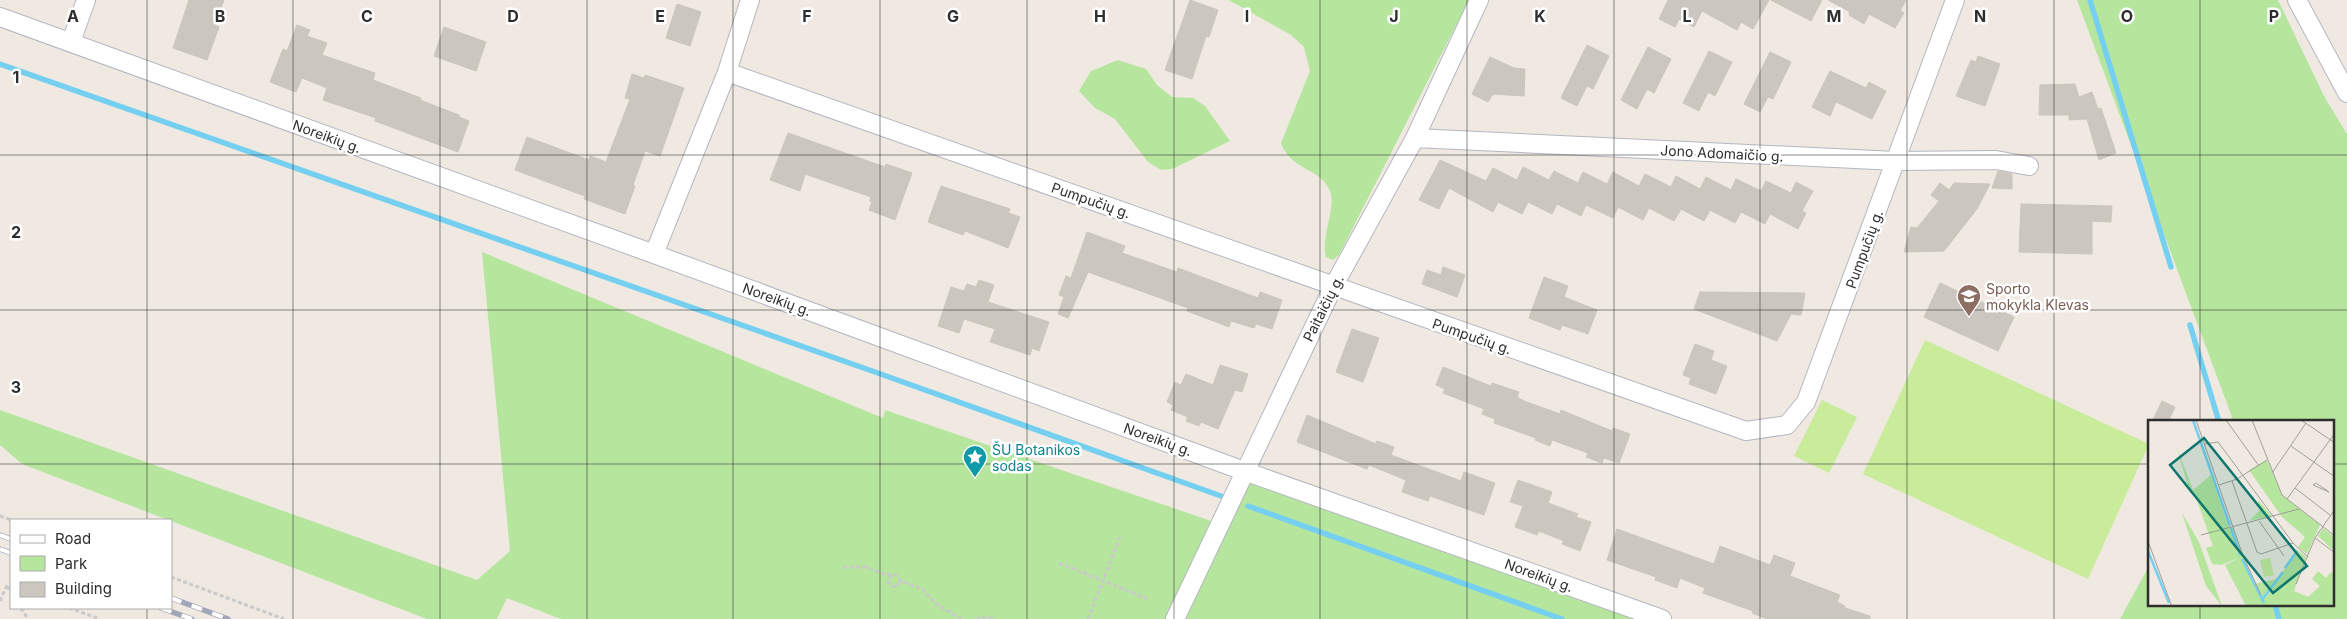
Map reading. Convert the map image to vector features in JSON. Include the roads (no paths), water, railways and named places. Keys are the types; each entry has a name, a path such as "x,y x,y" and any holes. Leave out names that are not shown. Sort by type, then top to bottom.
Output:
{"street":[{"path":"71,42 86,0"},
{"path":"654,254 727,72 750,0"},
{"name":"Paitaičių g.","path":"1175,619 1333,287 1415,138 1479,0"},
{"name":"Pumpučių g.","path":"727,72 1746,432 1787,425 1806,402 1821,366 1955,0"},
{"path":"2297,0 2347,93"},
{"name":"Noreikių g.","path":"0,18 71,42 654,254 1244,471 1662,619"},
{"name":"Jono Adomaičio g.","path":"1415,138 1896,161 1996,160 2029,166"}],"waterway":[{"path":"2090,0 2171,267"},
{"path":"0,64 1221,496"},
{"path":"2190,325 2218,420"},
{"path":"1248,506 1562,619"},
{"path":"2275,606 2279,619"}],"railway":[{"path":"0,535 10,539"},
{"path":"0,549 10,553"},
{"path":"172,598 228,619"},
{"path":"164,609 192,619"}],"place":[{"name":"Sporto mokykla Klevas","path":"1969,317"},
{"name":"ŠU Botanikos sodas","path":"975,478"}]}
